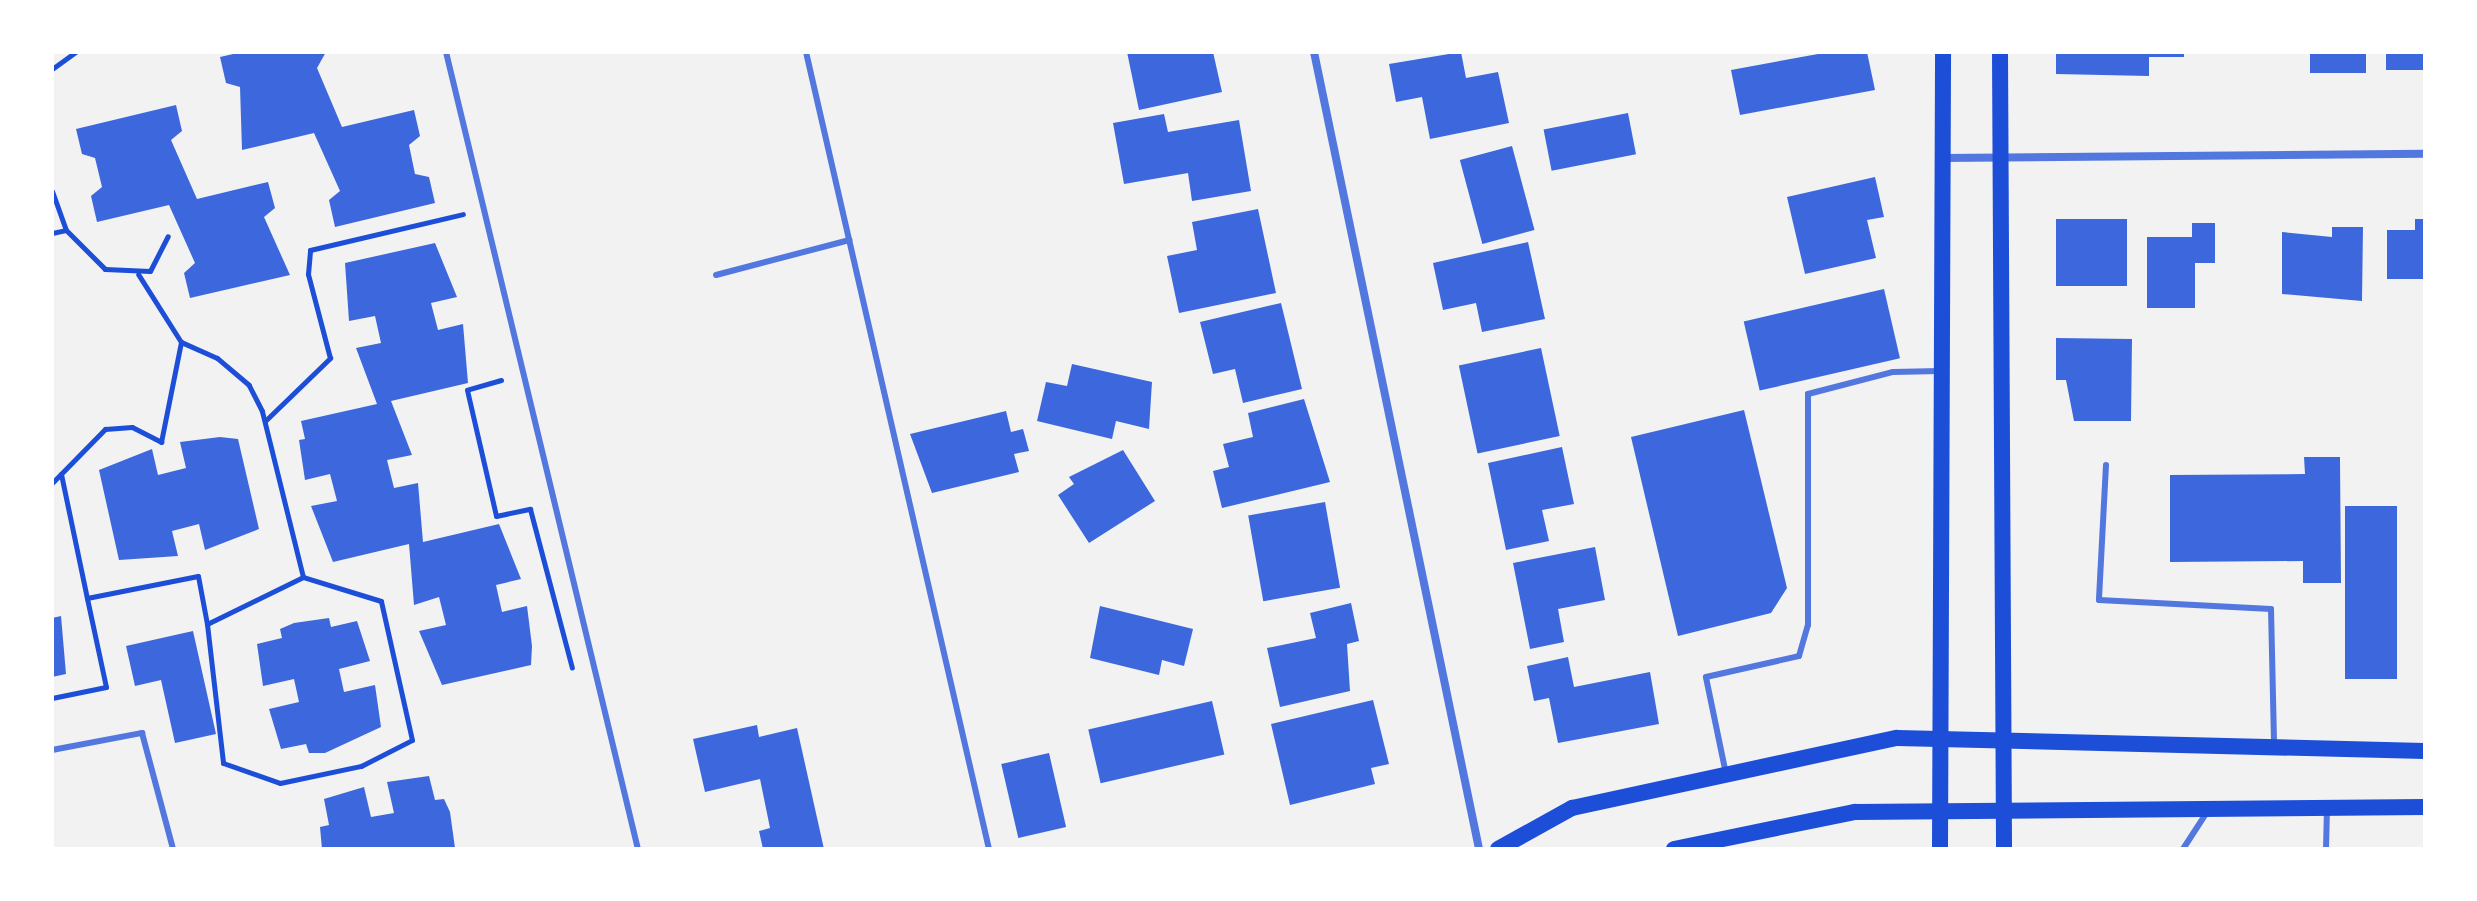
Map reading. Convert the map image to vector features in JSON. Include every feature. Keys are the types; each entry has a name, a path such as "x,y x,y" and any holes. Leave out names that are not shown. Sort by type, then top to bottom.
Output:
{"main road":[{"path":"1940,849 1943,52"},
{"path":"2000,52 2004,849"},
{"path":"1498,849 1572,808 1897,738 2005,738 2425,751"},
{"path":"1674,849 1841,814 2004,809 2425,807"}],"street":[{"path":"1314,52 1479,849"},
{"path":"1943,158 2425,154"}],"lane":[{"path":"446,52 638,849"},
{"path":"806,52 989,849"},
{"path":"716,275 849,240"},
{"path":"1726,774 1706,677 1799,656 1808,625 1808,394 1893,372 1943,371"},
{"path":"2106,465 2099,600 2271,609 2274,746"},
{"path":"52,750 142,733 173,849"},
{"path":"2326,849 2327,808"},
{"path":"2183,849 2210,809"}],"path":[{"path":"52,69 75,52"},
{"path":"52,191 66,230 105,269 138,274 159,265 168,236"},
{"path":"265,421 330,358 308,274 310,250 463,214 466,229"},
{"path":"52,233 66,230"},
{"path":"138,274 181,342 217,358 249,385 265,421 303,577"},
{"path":"52,483 105,429 132,427 161,442 181,342"},
{"path":"497,366 501,381 467,390 496,516 530,509 568,669 594,664"},
{"path":"52,698 106,687 61,474"},
{"path":"87,598 198,576 207,624 223,763 280,783 361,766 412,740 381,601 303,577 207,624"}],"building":[{"path":"242,52 326,52 317,68 342,127 414,110 420,136 409,145 415,174 429,177 435,203 335,227 329,200 340,191 314,133 242,150 240,87 226,83 220,57"},
{"path":"1127,52 1213,52 1222,92 1139,110"},
{"path":"1461,52 1466,78 1498,72 1509,123 1430,139 1422,97 1396,102 1389,64"},
{"path":"1829,52 1867,52 1875,90 1740,115 1731,70"},
{"path":"2056,52 2184,52 2184,57 2149,57 2149,76 2056,74"},
{"path":"2310,52 2366,52 2366,73 2310,73"},
{"path":"2386,52 2425,52 2425,70 2386,70"},
{"path":"176,105 182,131 171,140 197,199 268,182 275,208 264,217 290,275 190,298 184,273 195,263 169,205 97,222 91,196 102,187 95,158 82,154 76,129"},
{"path":"1628,113 1636,154 1552,171 1544,129"},
{"path":"1164,114 1168,132 1239,120 1251,191 1192,201 1188,173 1124,184 1113,123"},
{"path":"1512,146 1535,230 1482,244 1460,160"},
{"path":"1875,177 1884,217 1867,220 1876,258 1805,274 1787,197"},
{"path":"1258,209 1276,293 1179,313 1167,256 1197,250 1192,222"},
{"path":"2056,219 2127,219 2127,286 2056,286"},
{"path":"2415,219 2425,219 2425,279 2387,279 2387,230 2415,230"},
{"path":"2192,223 2215,223 2215,263 2195,263 2195,308 2147,308 2147,237 2192,237"},
{"path":"2332,227 2363,227 2362,301 2282,294 2282,232 2332,237"},
{"path":"1528,242 1545,319 1482,332 1476,303 1443,310 1433,263"},
{"path":"435,243 457,297 431,303 438,330 463,324 468,383 391,401 412,455 387,460 394,488 418,483 423,542 499,524 521,579 496,585 502,612 527,606 532,646 531,665 442,685 419,631 446,625 439,597 414,605 409,544 333,562 311,506 337,501 330,474 305,480 299,440 305,439 301,421 377,404 356,348 381,343 375,316 349,321 345,263"},
{"path":"1884,289 1900,358 1760,391 1744,321"},
{"path":"1281,303 1302,389 1243,403 1235,369 1213,374 1200,322"},
{"path":"2056,338 2132,339 2131,421 2074,421 2066,380 2056,380"},
{"path":"1541,348 1560,436 1478,453 1459,365"},
{"path":"1072,364 1152,382 1149,429 1116,421 1112,439 1037,421 1046,382 1067,386"},
{"path":"1304,399 1330,482 1222,508 1213,471 1229,467 1223,444 1253,437 1248,413"},
{"path":"1744,410 1787,588 1771,613 1678,636 1631,437"},
{"path":"1006,411 1011,432 1023,429 1029,451 1014,454 1019,472 932,493 910,434"},
{"path":"220,437 238,439 259,529 205,550 199,524 172,531 178,556 119,560 99,470 152,449 158,475 186,468 180,442"},
{"path":"1562,447 1574,504 1542,510 1549,541 1506,550 1488,463"},
{"path":"1123,450 1155,501 1089,543 1058,495 1074,484 1069,477"},
{"path":"2304,457 2340,457 2341,583 2303,583 2303,561 2170,562 2170,475 2305,474"},
{"path":"1325,502 1340,588 1263,601 1248,516"},
{"path":"2345,506 2397,506 2397,679 2345,679"},
{"path":"1595,547 1605,600 1558,609 1564,642 1530,649 1513,563"},
{"path":"1351,603 1359,641 1347,644 1350,691 1280,707 1267,648 1316,638 1310,613"},
{"path":"1100,606 1193,629 1184,666 1162,660 1159,675 1090,658"},
{"path":"61,616 66,674 52,677 52,618"},
{"path":"329,618 331,627 357,621 370,661 339,669 344,692 375,685 381,727 325,753 309,753 306,744 281,749 269,709 299,702 294,679 263,686 257,644 282,638 280,629 294,623"},
{"path":"193,631 216,734 175,743 161,680 135,686 126,646"},
{"path":"1568,657 1574,687 1650,672 1659,724 1558,743 1549,698 1534,701 1527,666"},
{"path":"1373,700 1389,764 1371,768 1375,784 1290,805 1271,724"},
{"path":"1212,701 1224,755 1101,783 1088,730"},
{"path":"757,725 759,737 797,728 824,849 763,849 759,831 770,828 760,779 705,792 693,739"},
{"path":"1049,753 1066,827 1018,838 1001,764"},
{"path":"429,776 435,800 444,799 450,812 455,848 322,849 320,827 329,825 324,799 364,787 371,817 394,813 387,782"}]}
